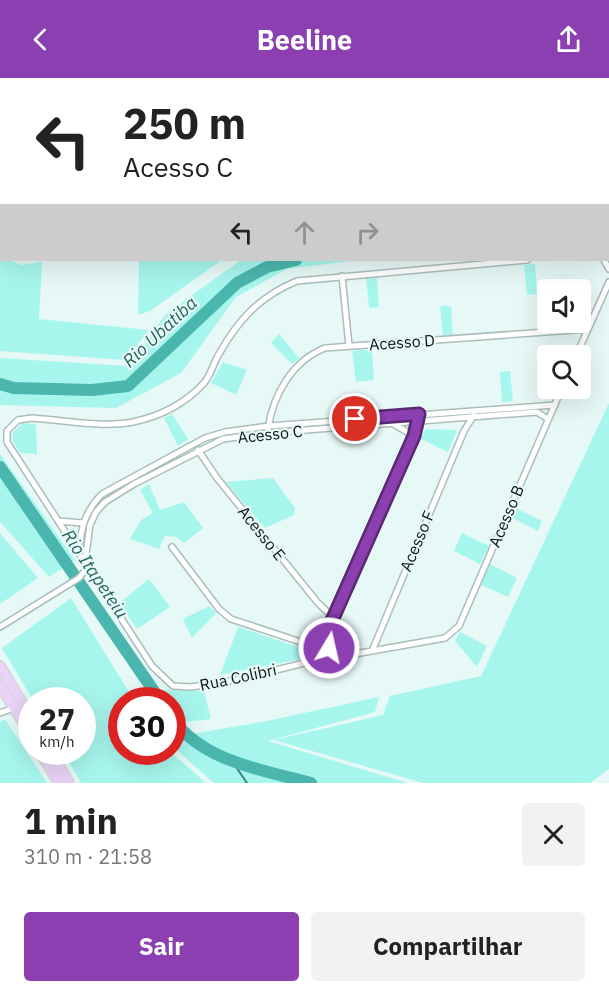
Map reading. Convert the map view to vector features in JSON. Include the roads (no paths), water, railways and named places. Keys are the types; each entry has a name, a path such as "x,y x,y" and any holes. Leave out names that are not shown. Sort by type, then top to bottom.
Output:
{"highway":[{"path":"0,666 18,696"},
{"path":"0,685 18,714"},
{"path":"48,765 59,783"},
{"path":"59,765 69,783"}],"street":[{"path":"95,578 7,442 7,431 10,425 18,420 32,418 121,423 161,414 186,400 204,382 239,322 264,297 297,281 515,261"},
{"path":"342,276 349,346"},
{"path":"591,322 609,282"},
{"name":"Acesso D","path":"268,430 291,371 299,363 325,348 537,333"},
{"name":"Acesso B","path":"445,638 459,626 557,399"},
{"name":"Acesso C","path":"457,414 473,417 555,405"},
{"path":"537,408 548,419"},
{"name":"Acesso C","path":"86,564 90,525 101,505 134,484 230,437 268,430 457,414 475,410 537,408"},
{"name":"Acesso F","path":"372,651 464,431 475,410"},
{"path":"457,414 464,431"},
{"path":"304,663 335,619 414,436 419,417"},
{"name":"Acesso C","path":"79,551 83,523 90,507 102,494 195,443 225,432 392,423 419,417"},
{"path":"392,423 414,436"},
{"name":"Acesso E","path":"195,443 198,451 311,594 335,619"},
{"path":"57,521 83,523"},
{"path":"172,547 219,609 231,619 316,647"},
{"path":"0,633 2,627 72,583 78,578 86,564"},
{"path":"78,578 95,578"},
{"name":"Rua Colibri","path":"95,578 152,666 173,686 191,687 241,679 304,663 445,638"},
{"path":"326,634 335,657"},
{"path":"0,713 14,708"}],"waterway":[{"name":"Rio Ubatiba","path":"0,384 14,388 92,390 128,386 237,283 267,267 292,261"},
{"name":"Rio Itapeteiu","path":"0,467 151,687"},
{"name":"Rio Itapeteiu","path":"186,734 200,745 235,762 311,783"},
{"path":"232,761 247,783"}]}
